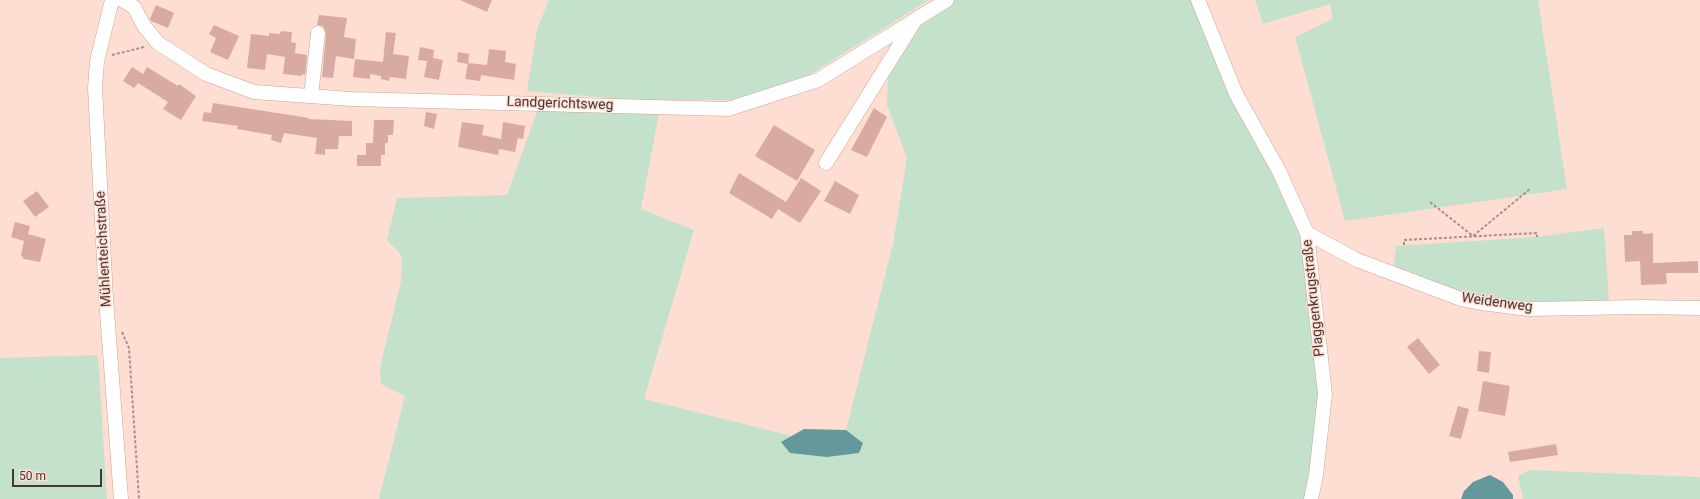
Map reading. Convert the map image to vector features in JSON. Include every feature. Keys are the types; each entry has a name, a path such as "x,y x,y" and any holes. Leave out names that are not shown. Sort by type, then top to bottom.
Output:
{"street":[{"name":"Mühlenteichstraße","path":"112,0 98,61 95,88 106,298 121,499"},
{"name":"Landgerichtsweg","path":"122,0 134,7 144,26 158,43 206,74 254,92 351,98 728,109 818,80 947,0"},
{"name":"Plaggenkrugstraße","path":"1198,0 1236,94 1279,171 1307,233 1325,394 1316,475 1311,499"},
{"path":"826,163 916,20"},
{"path":"311,96 318,33"},
{"name":"Weidenweg","path":"1307,233 1358,260 1461,299 1481,303 1529,309 1642,307 1700,308"}],"path":[{"path":"98,61 106,57 158,43"},
{"path":"1473,236 1530,189"},
{"path":"1430,202 1473,236"},
{"path":"1404,245 1404,240 1537,232 1537,237"},
{"path":"121,329 129,348 139,499"}],"green space":[{"path":"549,0 929,0 809,75 732,100 632,100 527,91 537,29"},
{"path":"947,0 1198,0 1307,233 1325,394 1311,499 379,499 405,396 381,384 380,368 401,281 402,256 387,240 397,198 507,195 538,109 660,108 641,209 694,230 644,399 792,436 827,457 859,453 863,443 846,430 893,244 907,158 887,105 889,36"},
{"path":"1255,0 1538,0 1567,189 1345,221 1295,37 1333,19 1330,4 1263,24"},
{"path":"1604,228 1609,303 1514,301 1482,297 1461,292 1408,274 1394,265 1396,246 1537,237"},
{"path":"98,355 107,499 0,499 0,358"},
{"path":"1530,470 1700,477 1700,499 1523,499 1518,476"}],"water":[{"path":"804,429 846,430 863,443 859,453 827,457 790,453 781,442"},
{"path":"1490,475 1503,482 1513,495 1513,499 1461,499 1464,491 1473,482"}],"building":[{"path":"460,0 492,0 487,12"},
{"path":"156,5 174,13 168,28 151,21 150,19"},
{"path":"319,15 347,18 344,37 356,39 354,59 336,56 333,78 322,77 326,34 323,26 317,25"},
{"path":"214,25 239,36 228,60 210,52 216,38 209,34"},
{"path":"281,31 292,32 291,42 296,43 295,53 307,55 305,75 283,74 285,57 267,54 265,70 247,68 251,34 269,36 269,33 280,34"},
{"path":"386,32 396,33 393,54 409,56 406,79 390,77 389,81 381,79 381,76 370,74 370,79 353,77 355,59 383,62"},
{"path":"420,47 434,50 433,58 443,60 439,80 424,77 427,61 418,60"},
{"path":"489,49 506,51 505,62 516,64 514,80 481,75 480,81 465,79 468,63 487,65"},
{"path":"458,52 469,54 468,64 457,62"},
{"path":"132,67 143,74 147,67 178,86 179,84 196,96 181,120 163,109 168,102 138,83 134,88 123,81"},
{"path":"213,103 309,118 308,119 352,121 352,136 339,136 338,149 325,149 325,155 315,154 317,138 284,133 281,143 271,140 272,135 237,129 238,126 202,121 204,112 211,113"},
{"path":"874,108 887,117 867,157 851,150"},
{"path":"426,112 437,114 434,129 424,126"},
{"path":"374,120 394,120 393,135 388,135 388,143 385,143 385,155 381,155 381,166 357,166 357,155 366,155 366,143 373,143"},
{"path":"462,122 484,125 482,135 501,139 503,122 525,126 523,139 518,138 515,152 499,149 498,155 458,147"},
{"path":"774,125 815,150 797,181 755,156"},
{"path":"739,173 786,202 801,178 821,191 800,223 778,209 772,219 729,193"},
{"path":"835,181 859,195 850,214 824,201"},
{"path":"37,191 49,207 35,217 23,201"},
{"path":"15,222 30,226 28,234 46,239 40,262 24,259 21,255 24,241 11,237"},
{"path":"1632,231 1643,231 1643,234 1653,233 1653,263 1698,261 1698,273 1666,273 1667,284 1641,285 1640,261 1625,262 1624,235 1632,235"},
{"path":"1418,338 1440,365 1429,374 1407,347"},
{"path":"1479,351 1491,352 1489,373 1477,371"},
{"path":"1483,381 1510,386 1505,416 1478,411"},
{"path":"1458,406 1469,409 1461,439 1449,436"},
{"path":"1556,444 1558,455 1510,462 1508,452"}]}
